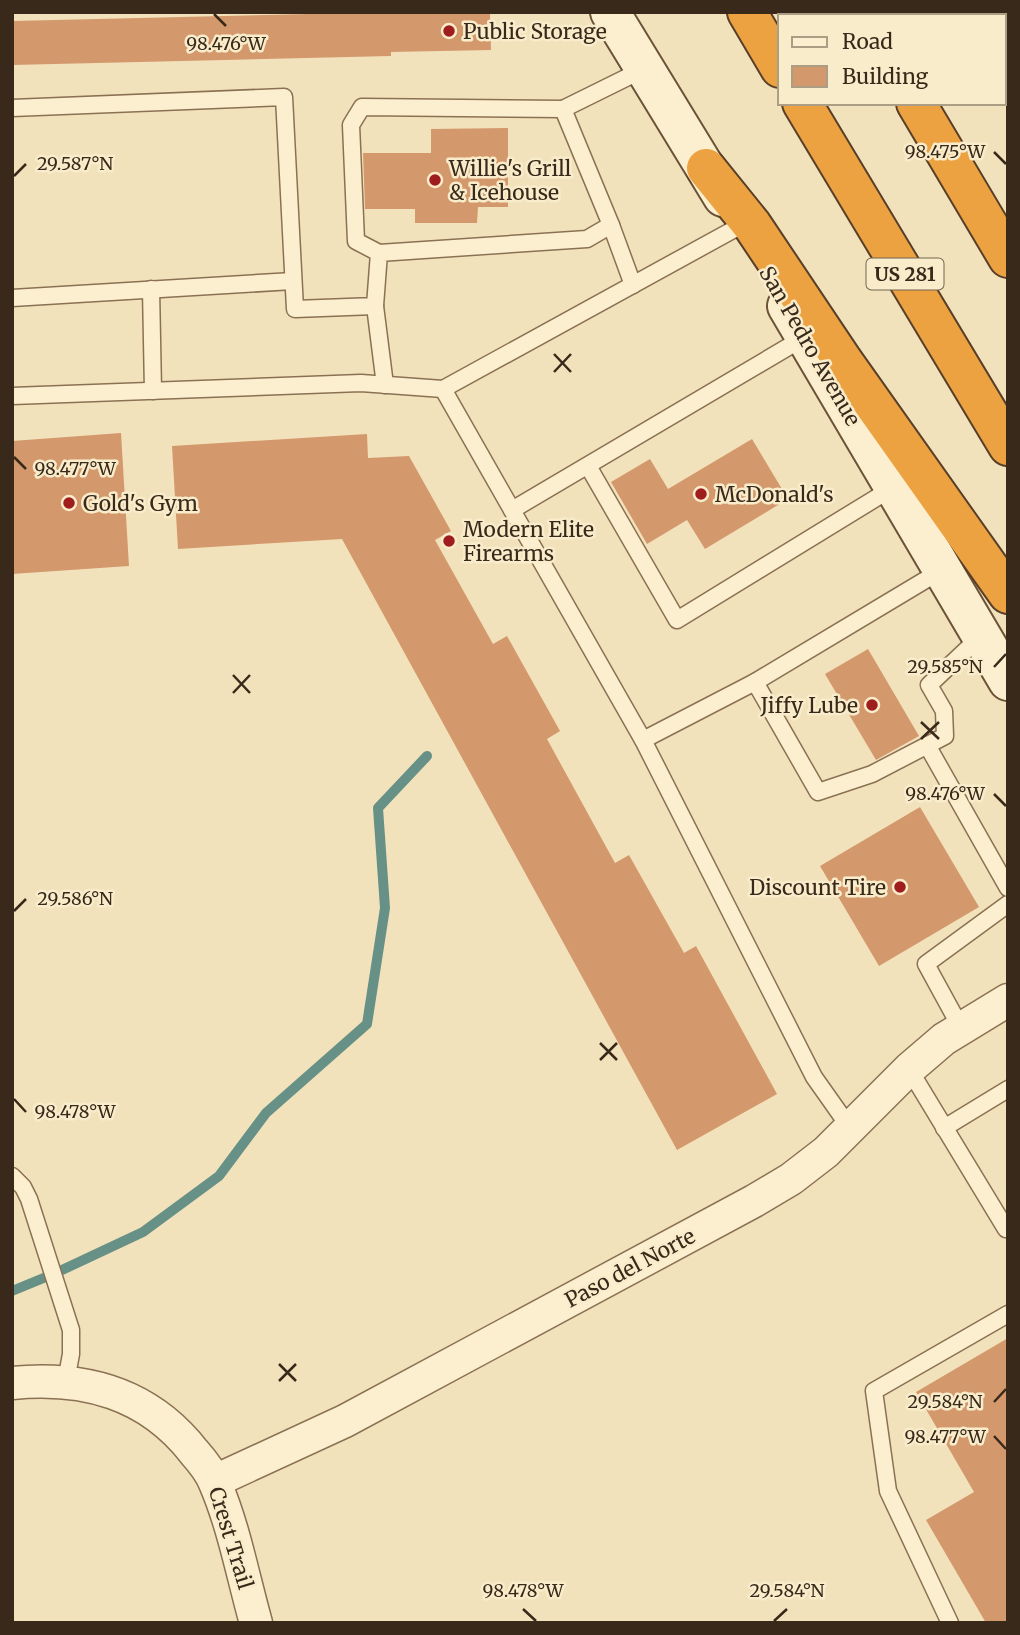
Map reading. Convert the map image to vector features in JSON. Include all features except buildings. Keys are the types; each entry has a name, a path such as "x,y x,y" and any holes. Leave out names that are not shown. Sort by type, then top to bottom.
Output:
{"highway":[{"path":"747,12 778,65"},
{"name":"US 281","path":"803,105 1008,446"},
{"path":"917,105 1008,258"},
{"path":"706,168 1008,594"}],"main road":[{"path":"610,12 706,168"},
{"name":"San Pedro Avenue","path":"746,226 805,337 1008,681"}],"street":[{"name":"Paso del Norte","path":"215,1481 345,1421 791,1179 826,1152 909,1069 961,1028 1008,1000"},
{"name":"Crest Trail","path":"12,1383 44,1380 79,1383 127,1398 156,1413 180,1433 215,1481 256,1623"}],"lane":[{"path":"611,225 587,239 379,253 356,241 351,125 362,107 563,109 644,69"},
{"path":"12,108 284,97 295,309 375,306"},
{"path":"563,109 633,285"},
{"path":"12,396 361,383 443,389 746,226"},
{"path":"379,253 375,306 385,385"},
{"path":"12,298 293,281"},
{"path":"151,289 153,391"},
{"path":"512,510 805,337"},
{"path":"443,389 643,740 814,1077 850,1128"},
{"path":"587,466 677,620 894,487"},
{"path":"643,740 755,682 942,570"},
{"path":"755,682 818,792 872,774 945,736 944,711 929,685 981,636"},
{"path":"927,745 1008,888"},
{"path":"961,1028 926,964 1008,904"},
{"path":"909,1069 1006,1229 1008,1228"},
{"path":"944,1128 1008,1089"},
{"path":"12,1176 23,1187 29,1199 64,1303 71,1330 71,1354 66,1381"},
{"path":"950,1623 888,1491 874,1391 1008,1314"}],"waterway":[{"path":"62,1270 143,1232 219,1176 266,1113 367,1024 385,908 378,808 427,756"},
{"path":"12,1291 46,1277"}],"place":[{"name":"Public Storage","path":"449,31"},
{"name":"Willie's Grill & Icehouse","path":"435,180"},
{"name":"McDonald's","path":"701,494"},
{"name":"Gold's Gym","path":"69,503"},
{"name":"Modern Elite Firearms","path":"449,541"},
{"name":"Jiffy Lube","path":"872,705"},
{"name":"Discount Tire","path":"900,887"}]}
